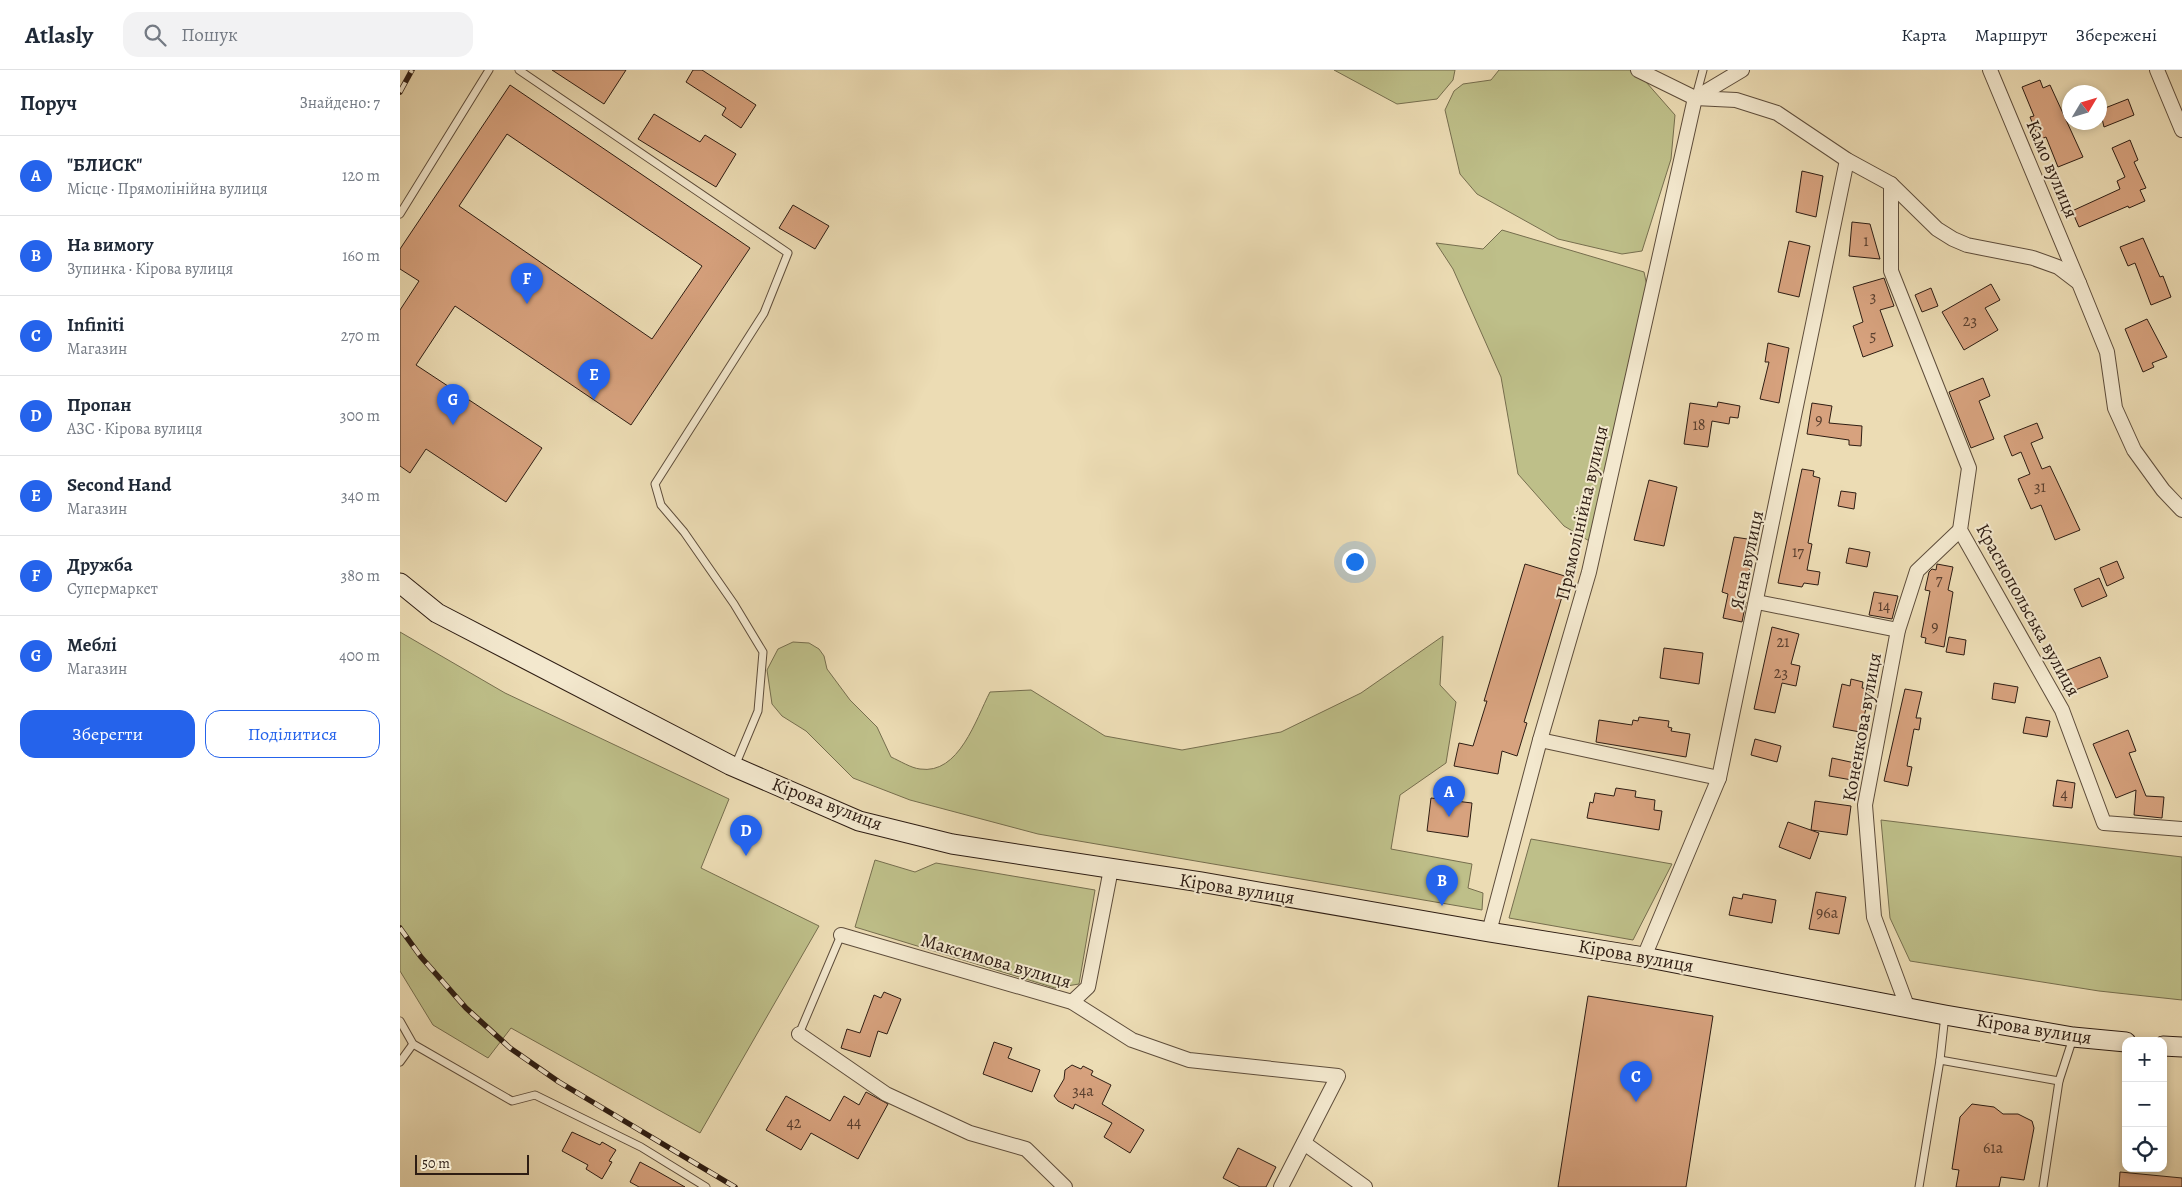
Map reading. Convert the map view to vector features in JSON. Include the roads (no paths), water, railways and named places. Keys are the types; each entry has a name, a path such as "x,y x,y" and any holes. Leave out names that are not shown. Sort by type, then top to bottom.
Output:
{"main road":[{"name":"Кірова вулиця","path":"400,583 437,613 735,767 859,821 952,844 1644,957 1907,1006 1945,1015 2073,1037 2122,1042"},
{"path":"2167,1046 2182,1047"}],"street":[{"path":"1638,70 1695,98 1736,100 1776,114 1847,160 1891,184 1937,229 1953,240 1967,245 2033,258 2058,267 2079,283"},
{"path":"1695,98 1742,70"},
{"name":"Камо вулиця","path":"1990,70 2107,352 2115,408 2134,450 2163,490 2182,510"},
{"path":"2157,70 2182,130"},
{"name":"Прямолінійна вулиця","path":"1489,932 1540,740 1589,572 1695,98"},
{"name":"Ясна вулиця","path":"1644,957 1719,778 1757,602 1847,160"},
{"name":"Краснопольська вулиця","path":"1891,184 1891,272 1969,468 1960,530 2062,710 2104,823 2182,829"},
{"name":"Коненкова вулиця","path":"1907,1006 1874,917 1866,805 1898,630 1917,571 1960,530"},
{"path":"1757,602 1898,630"},
{"path":"1540,740 1719,778"},
{"path":"1072,1002 1088,987 1111,869"},
{"name":"Максимова вулиця","path":"840,935 1072,1002 1132,1040 1189,1060 1338,1076 1304,1143"},
{"path":"799,1034 886,1094 970,1134 1026,1149 1065,1187"},
{"path":"1281,1187 1304,1143 1365,1187"}],"lane":[{"path":"400,214 489,70"},
{"path":"519,70 788,253 764,313 655,484 661,505 684,532 734,604 763,652 758,711 735,767"},
{"path":"1695,98 1703,70"},
{"path":"799,1034 840,935"},
{"path":"1919,1187 1940,1060 1945,1015"},
{"path":"400,1021 413,1044 512,1101 535,1095 640,1146 706,1187"},
{"path":"2043,1187 2059,1081 2073,1037"},
{"path":"400,1062 413,1044"},
{"path":"1940,1060 2059,1081"}],"railway":[{"path":"400,92 412,70"},
{"path":"400,928 421,957 466,1008 510,1048 559,1082 735,1187"}],"place":[{"name":"Дружба","path":"527,304"},
{"name":"Second Hand","path":"594,400"},
{"name":"Меблі","path":"453,425"},
{"name":"\"БЛИСК\"","path":"1449,817"},
{"name":"Пропан","path":"746,856"},
{"name":"На вимогу","path":"1442,906"},
{"name":"Infiniti","path":"1636,1102"}]}
